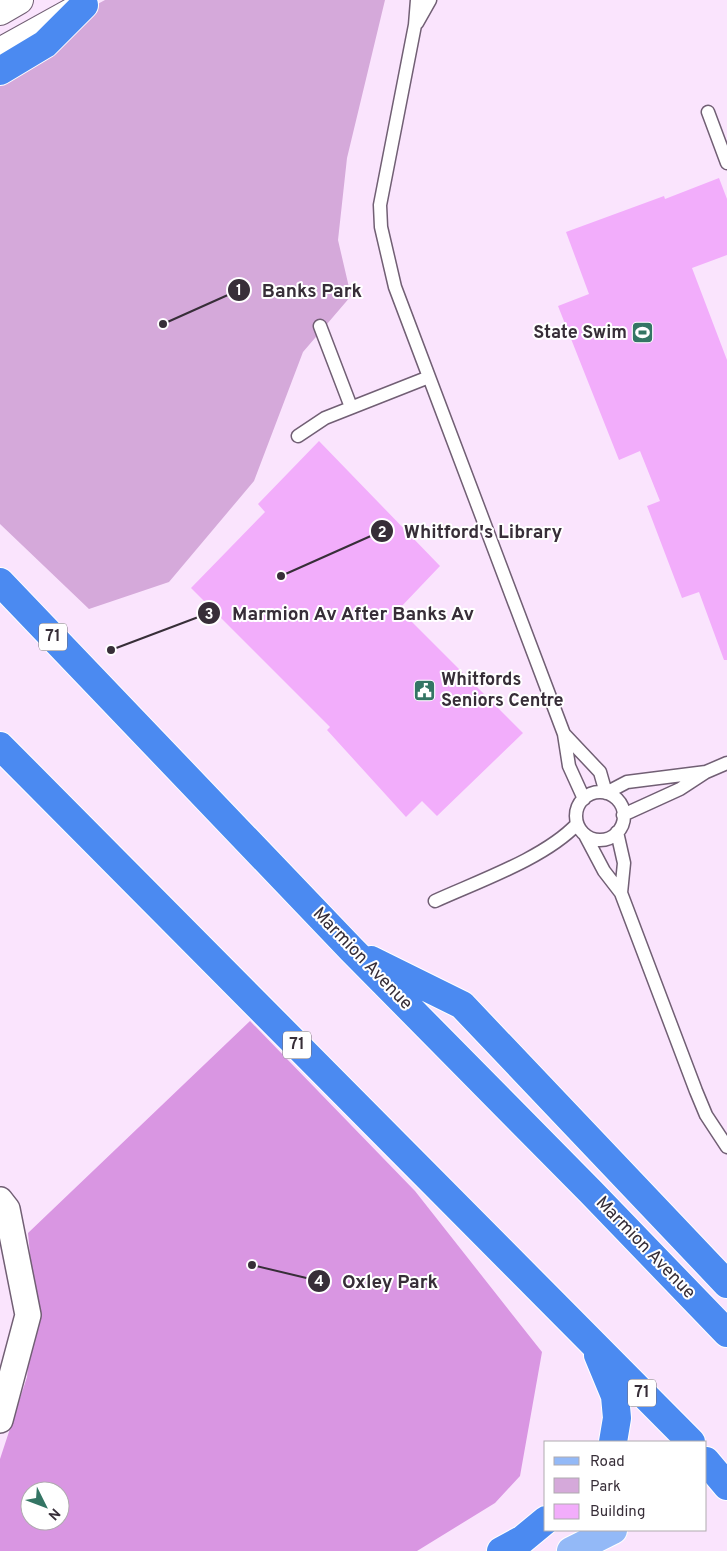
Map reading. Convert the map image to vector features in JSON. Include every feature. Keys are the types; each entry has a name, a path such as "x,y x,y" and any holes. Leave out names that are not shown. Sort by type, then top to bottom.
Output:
{"highway":[{"path":"0,72 45,44 88,2"},
{"name":"Marmion Avenue","path":"0,582 352,950 727,1333"},
{"name":"71","path":"0,746 690,1441"},
{"path":"352,950 462,1005 727,1284"},
{"path":"594,1344 615,1396 617,1418 613,1441"},
{"path":"501,1551 523,1539 544,1522"}],"main road":[{"path":"571,1551 611,1531"}],"street":[{"path":"0,11 19,0"},
{"path":"0,52 88,2"},
{"path":"0,1200 7,1209 28,1315 0,1420"}],"lane":[{"path":"417,0 415,25 380,205 381,227 395,287 564,734 569,766 584,799"},
{"path":"415,25 430,0"},
{"path":"708,112 727,163"},
{"path":"320,326 351,407"},
{"path":"298,436 325,418 429,377"},
{"path":"564,734 600,772 627,782"},
{"path":"624,815 680,789 706,772 727,763"},
{"path":"585,835 593,839 602,840 610,838 622,825 623,809 616,799 606,793 600,772"},
{"path":"706,772 627,782 606,793 592,794 584,799 577,810 578,824 604,871 621,893 706,1114 727,1147"},
{"path":"435,901 525,860 566,835 578,824"},
{"path":"617,832 624,863 621,893"}],"green space":[{"path":"105,0 385,0 347,158 338,240 351,296 303,352 254,481 169,582 89,609 0,524 0,57"}],"shaded area":[{"path":"250,1021 415,1191 542,1352 520,1476 495,1503 417,1551 0,1551 0,1459 27,1377 34,1297 28,1233"}],"building":[{"name":"State Swim","path":"719,178 727,199 727,255 692,268 727,360 727,660 724,660 699,592 682,598 647,506 660,501 640,451 619,460 558,306 589,294 566,232 664,196 665,199"},
{"path":"319,441 440,566 399,609 523,733 437,816 422,801 406,817 327,730 330,727 191,588 265,512 258,504"}],"place":[{"name":"Banks Park","path":"163,324"},
{"name":"State Swim","path":"643,333"},
{"name":"Whitford's Library","path":"281,576"},
{"name":"Marmion Av After Banks Av","path":"111,650"},
{"name":"Whitfords Seniors Centre","path":"425,690"},
{"name":"Oxley Park","path":"252,1265"}]}
